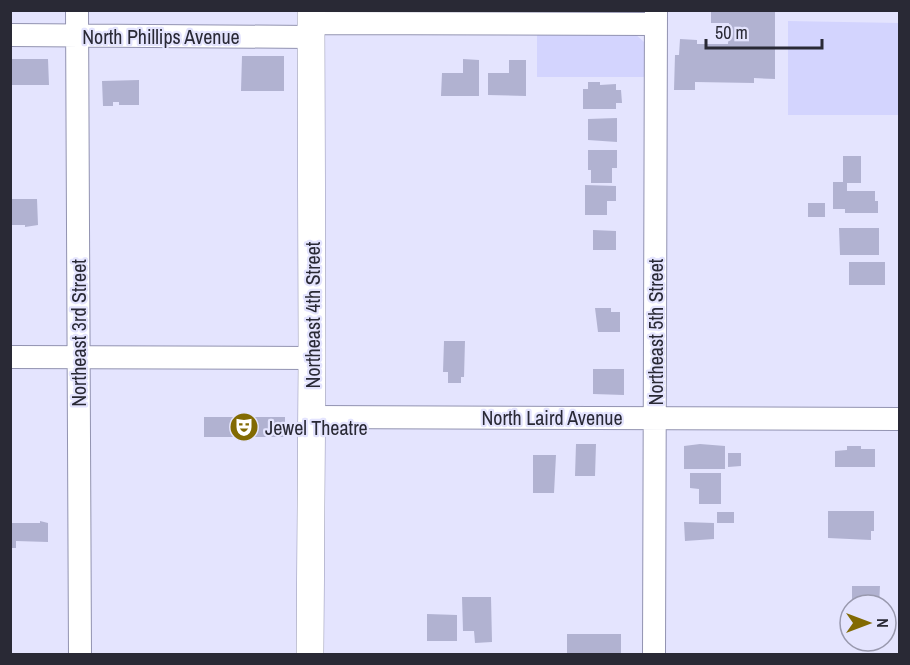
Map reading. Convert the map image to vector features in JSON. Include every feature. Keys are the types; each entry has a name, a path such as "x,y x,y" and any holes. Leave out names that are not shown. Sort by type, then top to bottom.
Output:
{"main road":[{"name":"Northeast 4th Street","path":"310,654 311,23"}],"street":[{"name":"Northeast 3rd Street","path":"77,10 80,654"},
{"name":"North Phillips Avenue","path":"10,35 77,35 311,23 656,17"},
{"name":"Northeast 5th Street","path":"654,654 656,17"},
{"path":"10,357 312,358"},
{"name":"North Laird Avenue","path":"312,417 900,419"}],"shaded area":[{"path":"788,21 899,23 899,115 788,115"},
{"path":"537,30 634,33 646,47 646,77 537,77"}],"building":[{"path":"711,10 775,10 775,79 754,78 754,83 695,82 695,90 674,90 675,55 679,55 680,39 697,40 697,44 728,44 729,23 711,23"},
{"path":"242,56 284,56 284,91 241,91"},
{"path":"10,59 48,59 49,85 10,85"},
{"path":"463,59 479,60 479,96 441,96 442,73 463,73"},
{"path":"509,60 526,60 526,96 488,95 488,73 509,73"},
{"path":"139,80 139,105 119,105 119,102 113,102 113,106 103,106 102,81"},
{"path":"588,82 600,82 600,85 616,84 616,90 621,90 622,103 616,103 616,109 583,109 583,89 588,89"},
{"path":"617,118 617,142 588,140 588,119"},
{"path":"588,150 617,150 617,168 612,168 612,183 591,183 591,170 588,170"},
{"path":"843,156 861,156 861,183 847,183 847,191 875,191 878,213 845,213 845,209 833,209 833,182 843,182"},
{"path":"585,185 616,186 616,201 607,201 607,215 585,215"},
{"path":"10,199 37,199 38,225 25,227 25,225 10,225"},
{"path":"808,203 825,203 825,217 808,217"},
{"path":"839,228 879,228 879,255 840,255"},
{"path":"593,230 616,231 616,250 593,250"},
{"path":"849,262 885,262 885,285 849,285"},
{"path":"595,308 611,308 611,312 620,312 620,332 598,332"},
{"path":"444,341 465,341 464,377 461,377 461,383 448,383 448,372 443,372"},
{"path":"593,369 624,369 624,395 593,394"},
{"name":"Jewel Theatre","path":"204,417 285,417 285,437 204,437"},
{"path":"576,444 596,444 595,476 575,476"},
{"path":"700,444 725,446 725,469 684,469 684,446"},
{"path":"847,446 875,449 875,467 835,467 835,451 847,450"},
{"path":"728,453 741,453 741,466 728,467"},
{"path":"533,455 556,455 554,493 533,493"},
{"path":"690,473 721,473 721,504 699,504 699,489 690,488"},
{"path":"828,511 874,511 874,531 871,531 871,540 828,538"},
{"path":"717,512 734,512 734,523 717,523"},
{"path":"40,521 48,523 48,542 16,541 16,548 10,548 10,523 40,523"},
{"path":"684,522 714,523 714,539 685,541"},
{"path":"852,586 880,586 880,593 852,593"},
{"path":"462,597 491,597 492,642 475,643 474,631 463,631"},
{"path":"427,614 457,615 457,641 427,641"},
{"path":"567,634 621,634 621,654 567,654"}],"place":[{"name":"Jewel Theatre","path":"244,427"}]}
